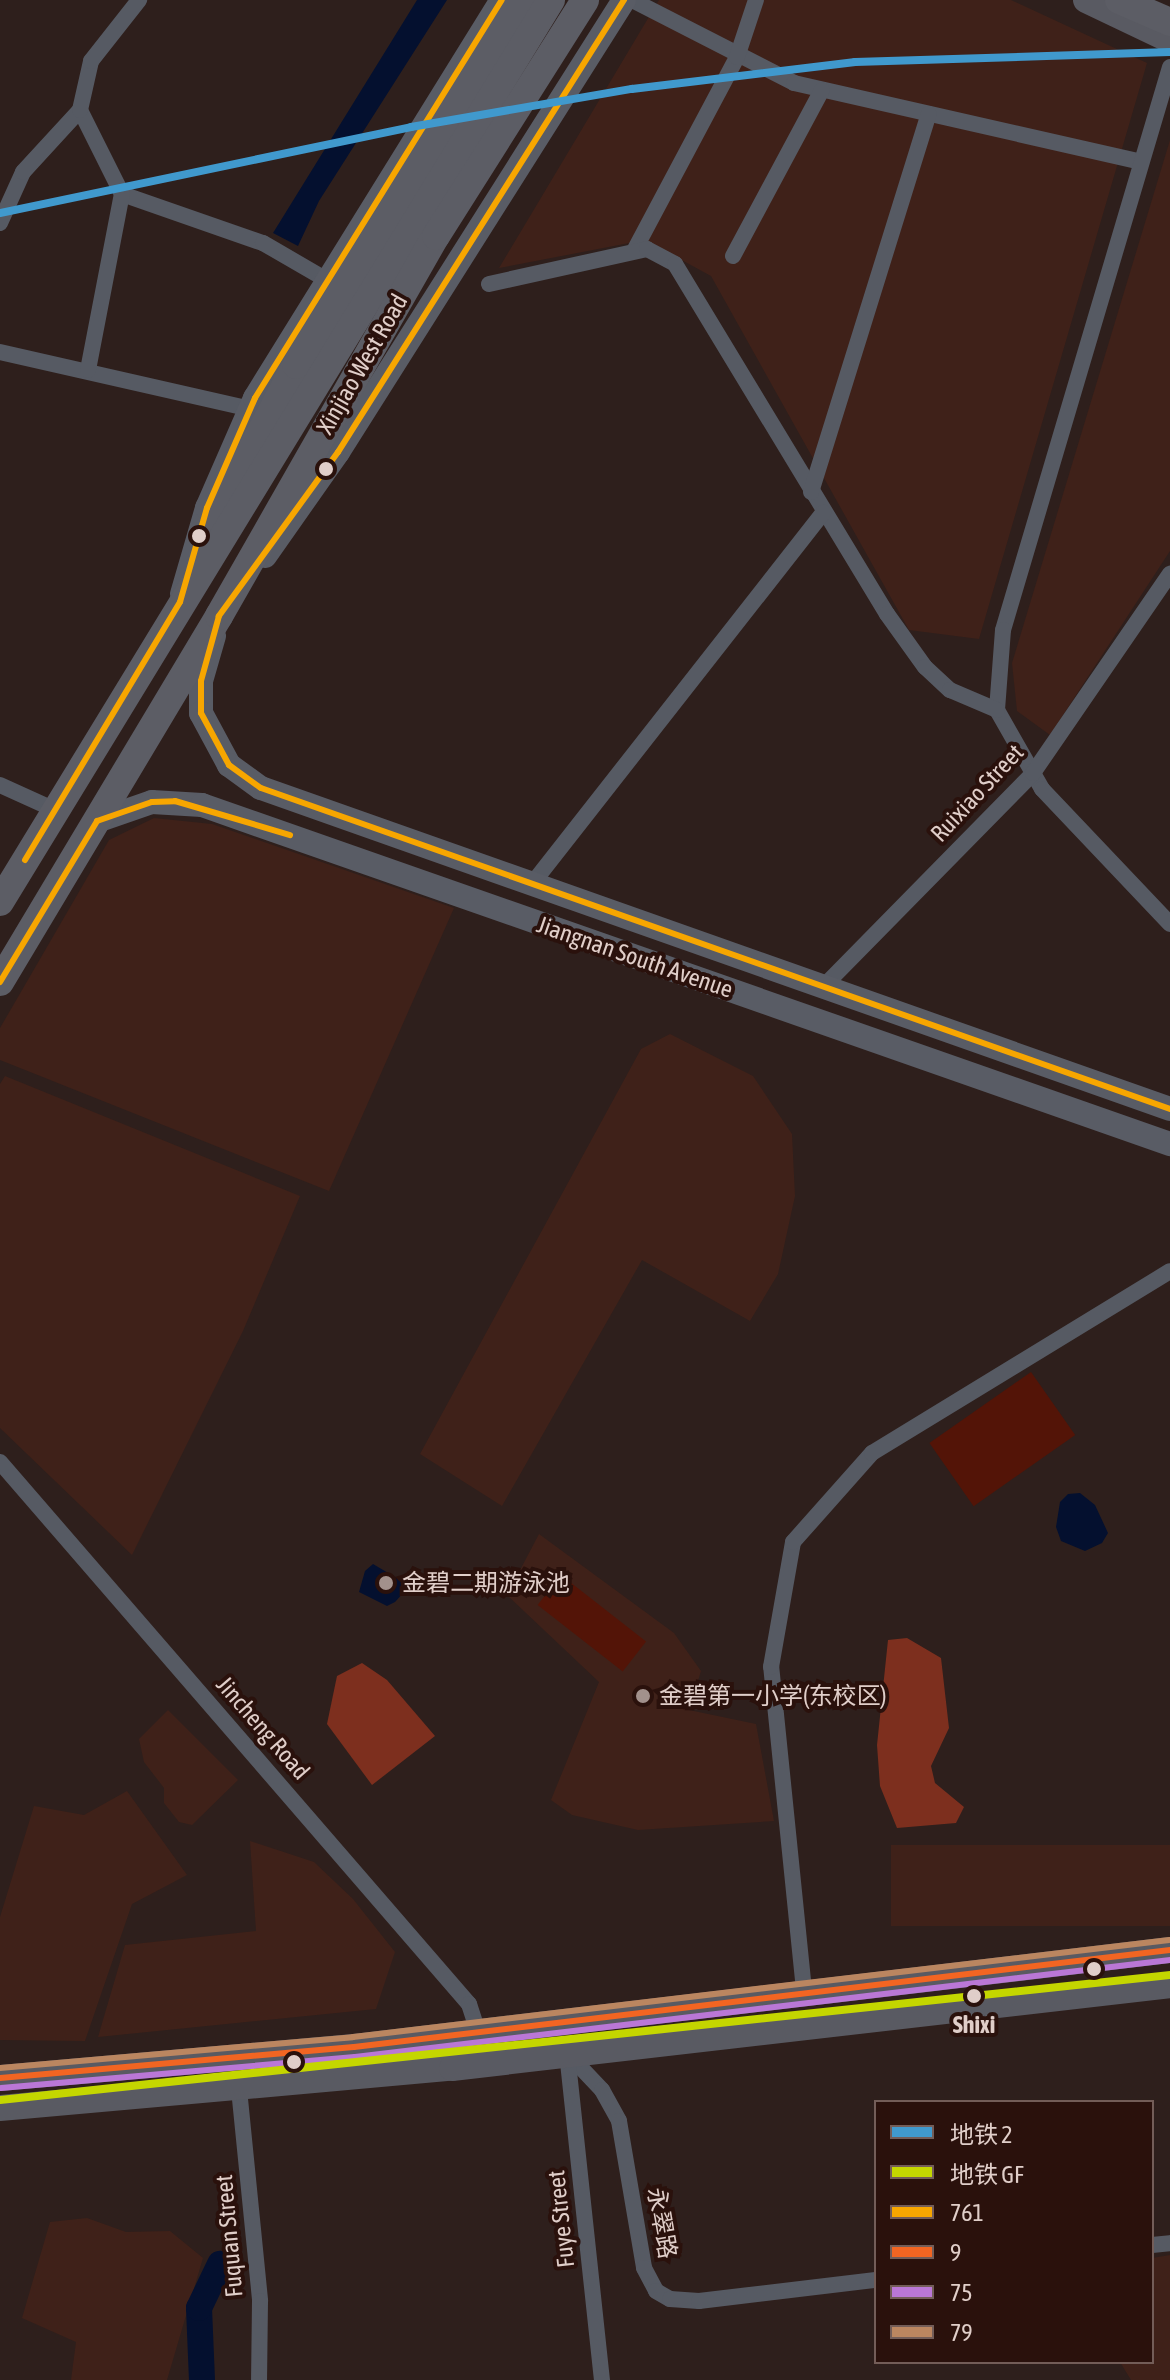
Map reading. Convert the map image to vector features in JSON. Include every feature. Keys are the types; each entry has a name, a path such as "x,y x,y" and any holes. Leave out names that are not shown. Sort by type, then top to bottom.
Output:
{"highway":[{"path":"180,602 226,492 296,365 521,0"},
{"name":"Xinjiao West Road","path":"0,902 180,602 551,0"},
{"name":"Xinjiao West Road","path":"0,982 219,616 436,236 585,0"},
{"path":"1119,0 1170,22"}],"main road":[{"path":"180,602 207,508 250,409 325,279 502,0"},
{"path":"219,616 329,465 624,0"},
{"path":"1086,0 1170,40"},
{"name":"Jiangnan South Avenue","path":"219,616 201,681 201,713 223,756 240,776 532,884 1170,1109"},
{"name":"Jiangnan South Avenue","path":"97,821 152,802 202,805 1170,1144"},
{"path":"0,2078 478,2032 804,1990 1170,1950"},
{"path":"0,2108 239,2089 1170,1985"},
{"path":"757,1996 760,2030"},
{"path":"563,2021 567,2053"}],"street":[{"path":"0,223 23,172 80,110 91,61 139,0"},
{"path":"632,0 737,57 794,83 1141,162"},
{"path":"634,251 737,57 756,0"},
{"path":"1170,67 1003,630 997,710 1033,773 1170,924"},
{"path":"733,256 822,90"},
{"path":"80,110 122,194 88,370"},
{"path":"811,492 929,114"},
{"path":"122,194 263,243 325,279"},
{"path":"489,284 647,249 675,264 823,513 925,667 950,690 997,710"},
{"path":"0,352 250,409"},
{"path":"532,884 823,513"},
{"name":"Ruixiao Street","path":"823,987 1033,773 1170,574"},
{"path":"0,785 55,810"},
{"path":"804,1990 771,1667 793,1542 872,1453 1170,1271"},
{"name":"Jincheng Road","path":"0,1462 469,2004 478,2032"},
{"name":"永翠路","path":"567,2053 602,2090 619,2121 644,2268 656,2291 670,2299 699,2301 874,2280"},
{"name":"Fuye Street","path":"567,2053 602,2380"},
{"name":"Fuquan Street","path":"239,2089 260,2301 259,2380"}],"shaded area":[{"path":"659,0 1011,0 1147,63 979,639 909,630 711,276 645,240 499,268"},
{"path":"1170,140 1170,551 1050,735 1017,711 1012,663"},
{"path":"154,818 212,824 454,908 329,1191 0,1060 0,1028 109,840"},
{"path":"670,1034 753,1076 792,1134 795,1196 778,1274 750,1321 642,1260 502,1506 420,1454 641,1049"},
{"path":"5,1076 300,1196 243,1331 132,1555 0,1428 0,1084"},
{"path":"1031,1372 1075,1435 974,1506 929,1443"},
{"name":"金碧第一小学(东校区)","path":"539,1534 674,1633 701,1671 689,1710 756,1724 774,1821 638,1830 572,1815 551,1800 599,1682 507,1595"},
{"path":"561,1575 646,1641 623,1671 538,1605"},
{"path":"907,1638 941,1658 949,1728 931,1766 935,1783 964,1807 956,1823 897,1828 880,1786 877,1745 888,1640"},
{"path":"362,1663 387,1680 435,1736 372,1785 327,1724 337,1676"},
{"path":"168,1710 238,1780 192,1825 179,1822 164,1803 164,1788 144,1762 139,1739"},
{"path":"127,1791 187,1875 132,1904 85,2041 0,2040 0,1917 34,1806 84,1815"},
{"path":"250,1841 314,1862 353,1899 395,1952 376,2009 98,2037 125,1945 256,1931"},
{"path":"891,1845 1170,1845 1170,1926 891,1926"},
{"path":"87,2218 126,2232 170,2231 203,2258 167,2380 71,2380 76,2342 22,2318 50,2222"},
{"path":"1170,2255 1170,2380 1131,2380 1121,2364 1154,2364 1154,2258"}],"water":[{"path":"417,0 447,0 319,201 298,246 273,233"},
{"path":"1080,1493 1095,1505 1108,1533 1102,1543 1085,1551 1061,1541 1056,1527 1060,1502 1068,1494"},
{"path":"373,1564 400,1580 405,1591 387,1606 359,1592 365,1571"}],"waterway":[{"path":"202,2380 199,2308 220,2264"}],"metro line":[{"name":"2","path":"0,213 411,127 632,89 855,62 1170,52"},
{"name":"GF","path":"0,2100 1170,1975"}],"transit line":[{"name":"761","path":"25,860 180,602 207,508 255,398 502,0"},
{"name":"761","path":"624,0 338,452 219,616 201,681 201,713 229,765 261,788 1170,1109"},
{"name":"761","path":"0,982 97,821 152,802 175,801 290,835"},
{"name":"79","path":"0,2068 353,2037 1169,1940"},
{"name":"9","path":"0,2078 354,2047 1170,1950"},
{"name":"75","path":"1,2088 355,2057 1170,1960"}],"place":[{"name":"金碧二期游泳池","path":"386,1583"},
{"name":"金碧第一小学(东校区)","path":"643,1696"},
{"name":"Shixi","path":"974,1996"}]}
